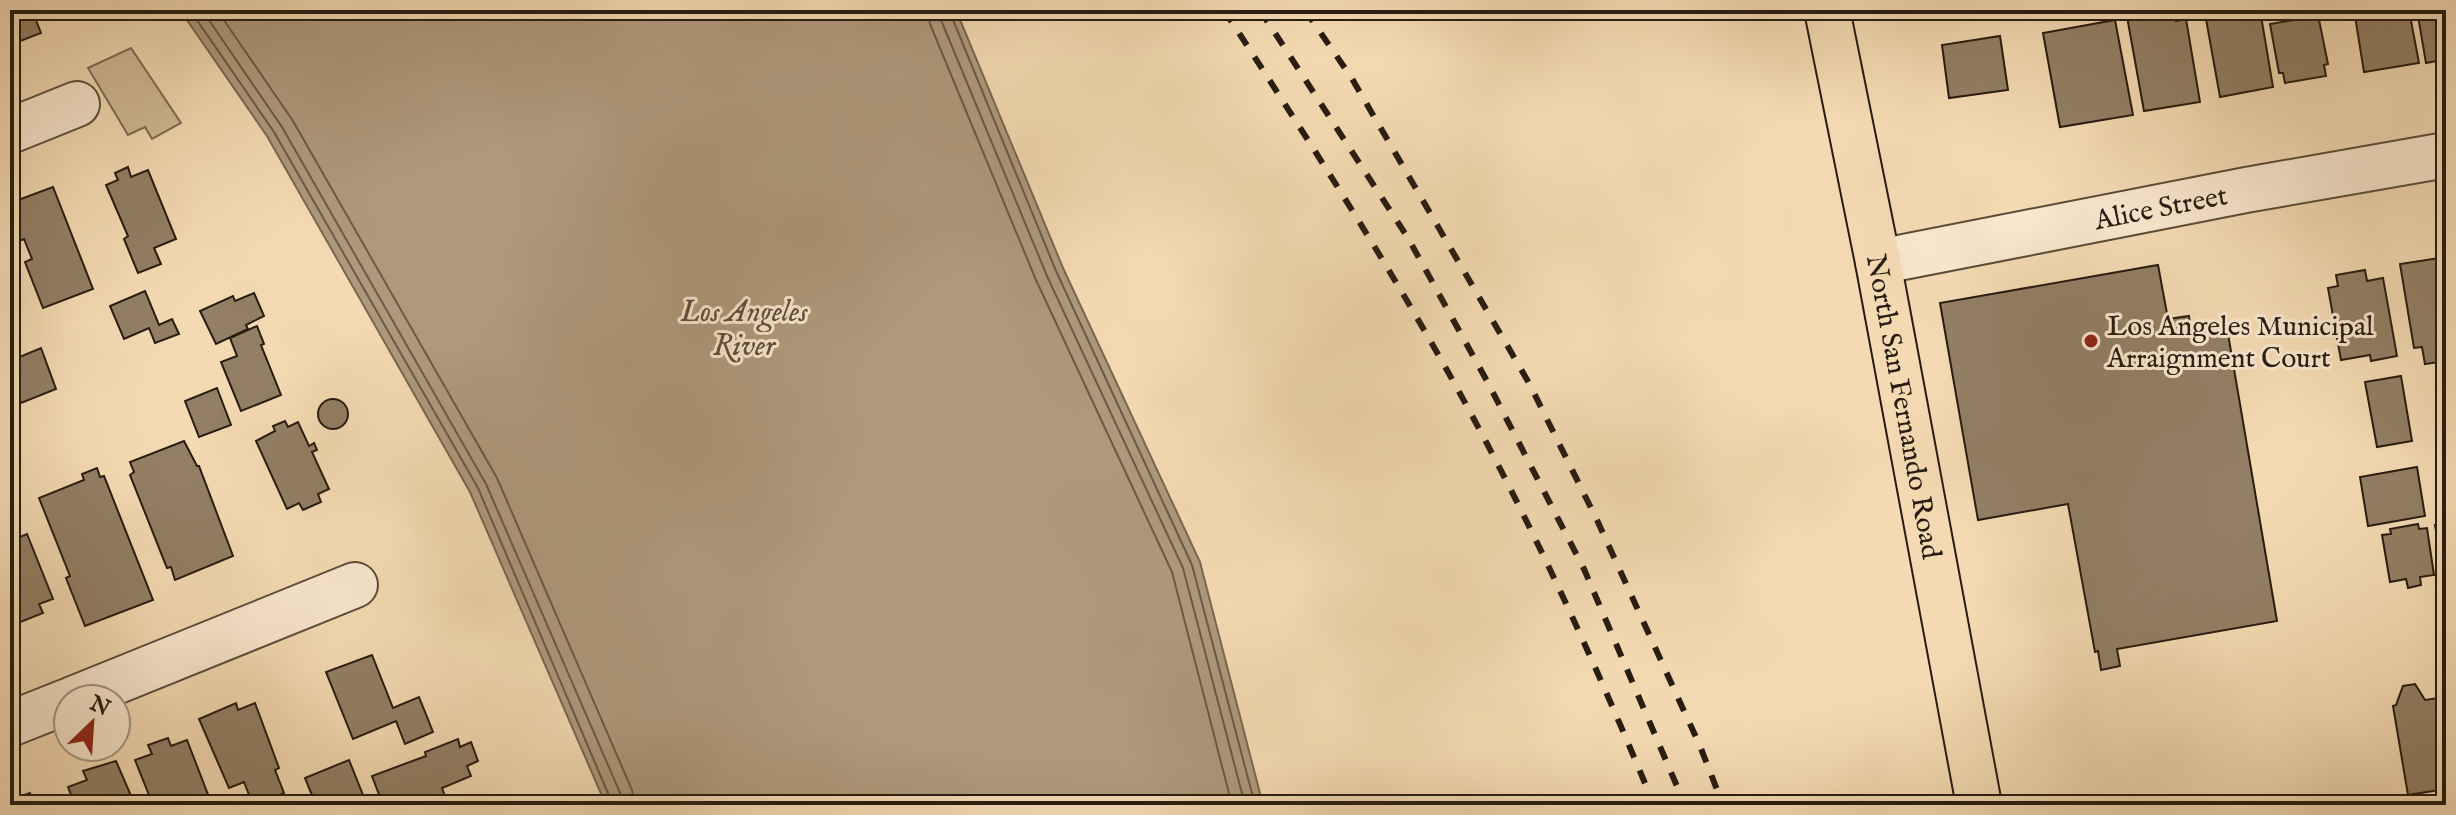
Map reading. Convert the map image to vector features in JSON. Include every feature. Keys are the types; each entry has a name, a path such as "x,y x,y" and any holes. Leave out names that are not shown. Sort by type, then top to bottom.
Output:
{"main road":[{"name":"North San Fernando Road","path":"1827,10 1878,262 1979,805"}],"street":[{"path":"10,131 77,104"},
{"name":"Alice Street","path":"1878,262 2246,190 2446,155"},
{"path":"112,683 355,585"},
{"path":"10,724 52,707"}],"shaded area":[{"path":"131,48 181,123 152,139 145,127 128,135 88,68"}],"water":[{"name":"Los Angeles River","path":"180,10 956,10 1063,268 1200,562 1263,805 606,805 470,492 267,136"}],"building":[{"path":"10,10 32,10 41,33 10,45"},
{"path":"2174,10 2176,21 2186,19 2200,102 2144,111 2126,11"},
{"path":"2239,10 2240,13 2260,10 2273,87 2220,97 2206,19 2207,11"},
{"path":"2298,10 2317,10 2328,64 2324,65 2326,76 2285,83 2283,73 2279,73 2270,24 2300,19"},
{"path":"2354,10 2409,10 2419,63 2364,72"},
{"path":"2417,10 2446,10 2446,58 2426,63"},
{"path":"2115,20 2133,115 2060,127 2043,33"},
{"path":"2000,36 2008,90 1949,98 1942,45"},
{"path":"128,167 131,177 148,170 176,239 154,248 161,264 138,273 124,239 128,236 106,185 118,180 115,173"},
{"path":"53,187 93,289 43,308 25,262 32,259 24,239 19,241 10,218 10,203"},
{"path":"2446,257 2446,361 2425,364 2422,347 2414,348 2400,264"},
{"path":"2158,265 2168,319 2189,316 2191,334 2227,328 2277,621 2117,649 2120,666 2101,670 2068,504 1978,520 1940,303"},
{"path":"2365,270 2367,281 2383,278 2397,356 2371,361 2370,355 2341,360 2328,288 2338,286 2336,275"},
{"path":"145,291 159,325 172,319 179,334 155,343 149,328 124,339 110,306"},
{"path":"254,293 264,316 246,325 248,329 216,344 200,311 233,296 235,301"},
{"path":"257,326 264,344 261,345 281,395 241,411 221,362 237,356 230,338"},
{"path":"41,348 56,389 21,403 10,376 10,361"},
{"path":"2446,375 2446,410 2441,376"},
{"path":"2401,376 2412,441 2377,447 2365,382"},
{"path":"217,388 231,425 199,437 185,401"},
{"path":"333,399 343,404 348,414 343,424 333,429 323,424 318,414 323,404"},
{"path":"285,421 288,427 298,422 309,446 314,443 317,450 312,452 329,489 318,494 321,502 303,510 299,503 287,509 256,441 275,431 273,426"},
{"path":"184,441 199,466 233,556 175,580 171,567 167,568 130,475 134,472 130,462"},
{"path":"2417,467 2425,516 2368,526 2360,477"},
{"path":"97,468 100,477 104,476 153,600 85,626 66,578 70,576 39,498 84,480 82,474"},
{"path":"2446,523 2446,583 2445,583 2435,525"},
{"path":"2418,524 2419,529 2427,528 2434,575 2420,577 2421,585 2408,588 2406,579 2390,582 2382,535 2391,534 2390,529"},
{"path":"27,534 53,599 39,604 43,613 13,625 10,617 10,541"},
{"path":"372,655 393,708 419,697 433,732 405,744 396,721 353,739 326,672"},
{"path":"2415,684 2425,700 2446,697 2446,748 2443,748 2446,789 2408,795 2393,706 2403,686"},
{"path":"236,703 238,710 255,703 279,768 275,770 284,793 256,805 253,805 244,782 229,788 199,719"},
{"path":"168,738 171,746 187,740 212,805 184,805 183,801 172,805 153,805 135,760 152,754 148,745"},
{"path":"458,739 460,747 471,742 478,761 467,766 471,776 442,788 445,805 383,805 372,776 426,756 425,752"},
{"path":"349,760 367,805 316,805 305,778"},
{"path":"117,763 135,805 75,805 68,787 87,780 83,771"},
{"path":"30,793 33,802 46,798 48,805 15,805 12,799"}],"railway":[{"path":"1224,10 1361,225 1469,410 1554,577 1654,805"},
{"path":"1260,10 1408,238 1487,381 1584,569 1685,805"},
{"path":"1305,10 1351,77 1529,383 1597,520 1700,746 1723,805"}],"place":[{"name":"Los Angeles Municipal Arraignment Court","path":"2091,341"}]}
